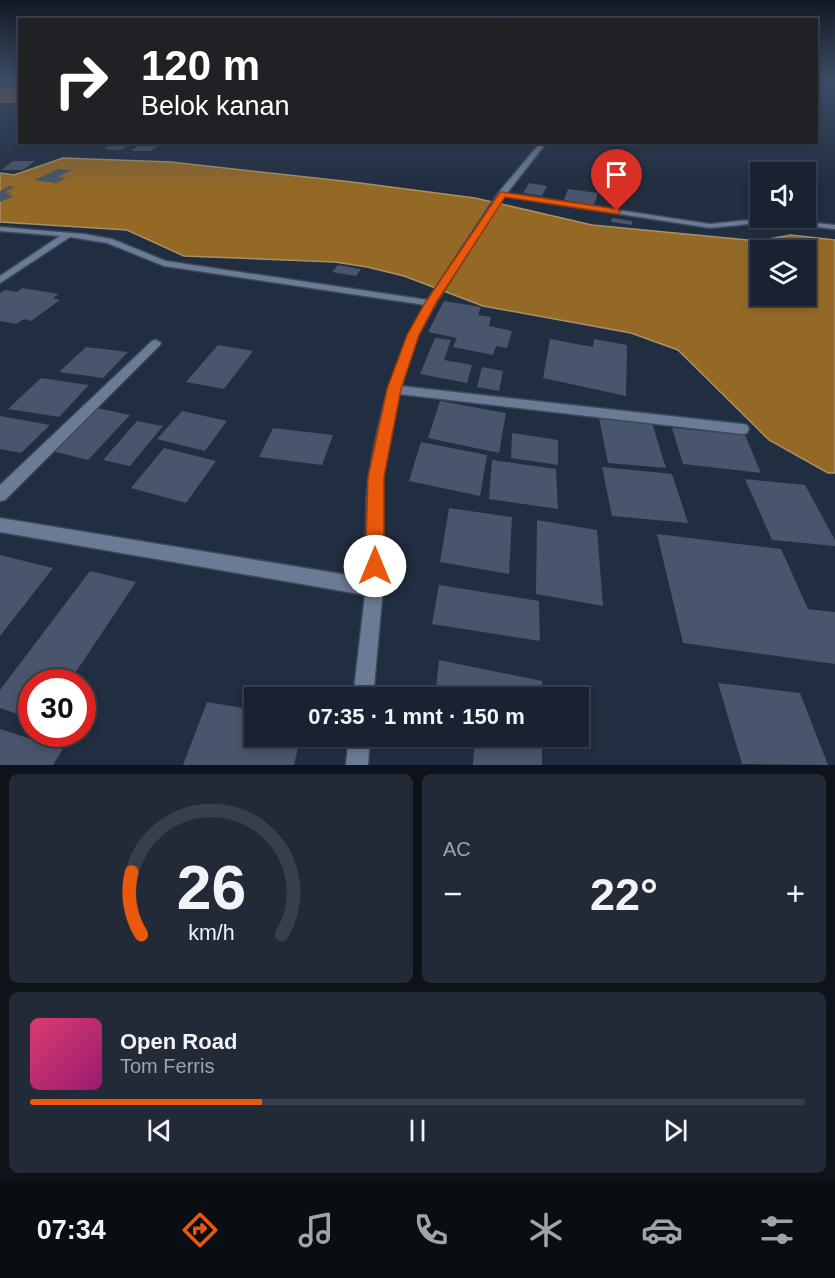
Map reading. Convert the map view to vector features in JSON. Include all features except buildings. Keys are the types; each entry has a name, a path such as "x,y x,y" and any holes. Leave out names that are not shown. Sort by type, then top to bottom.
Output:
{"street":[{"path":"364,687 375,588 376,477 394,389 413,335 432,302 501,196 542,144"},
{"path":"501,196 710,226 770,220 835,227"},
{"path":"0,229 69,234 110,241 164,263 432,302"},
{"path":"0,280 69,234"},
{"path":"0,495 156,343"},
{"path":"394,389 742,429"},
{"path":"0,525 375,588"},
{"path":"357,765 359,747"}],"shaded area":[{"path":"63,158 171,162 475,198 592,225 750,240 750,306 816,306 816,240 764,240 791,235 835,240 835,473 828,473 769,440 678,350 631,333 483,306 404,276 367,267 335,262 184,256 127,230 0,222 0,173 14,175"}],"route":[{"path":"375,566 376,477 394,389 413,335 430,303 502,194 617,211"}]}
